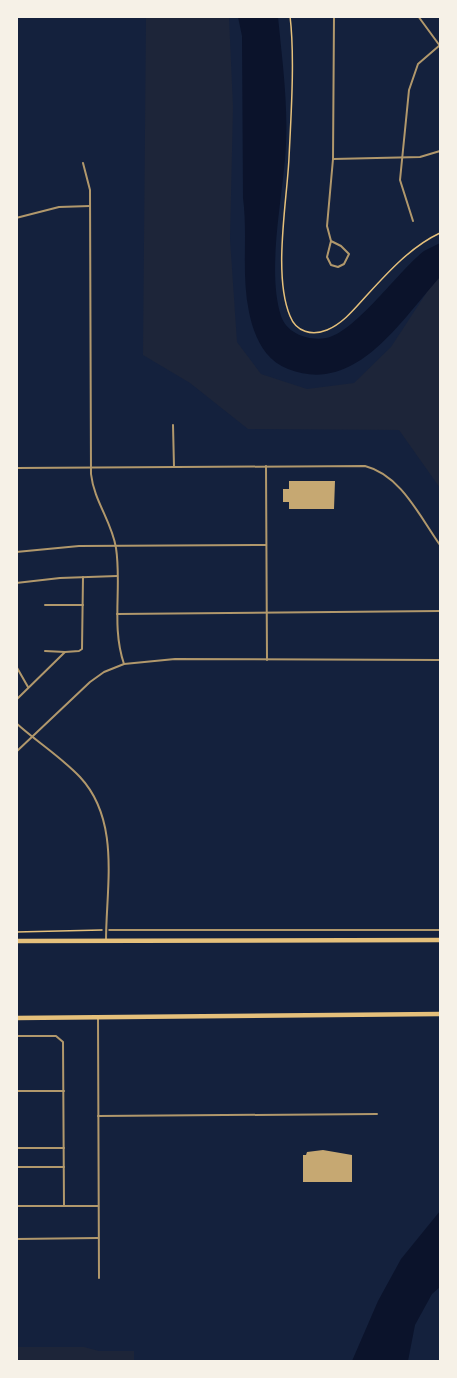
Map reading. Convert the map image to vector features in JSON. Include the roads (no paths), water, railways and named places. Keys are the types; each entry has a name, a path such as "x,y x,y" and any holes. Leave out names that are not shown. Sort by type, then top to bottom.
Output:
{"highway":[{"path":"16,941 441,940"},
{"path":"16,1018 441,1014"}],"street":[{"path":"331,241 349,254 344,264 338,267 331,265 327,257 331,241 327,226 333,159 334,16"},
{"path":"413,221 400,185 401,157 412,74 421,60 440,46 418,16"},
{"path":"333,159 420,157 441,151"},
{"path":"83,163 89,184 90,206 91,467 95,494 116,546 117,639 124,664"},
{"path":"16,218 53,208 90,206"},
{"path":"16,252 16,319"},
{"path":"173,425 174,467"},
{"path":"266,466 267,660"},
{"path":"16,468 365,466 384,473 402,492 441,545"},
{"path":"16,552 62,547 266,545"},
{"path":"16,583 117,576"},
{"path":"45,651 81,650 83,577"},
{"path":"45,605 83,605"},
{"path":"117,614 441,611"},
{"path":"16,700 64,652"},
{"path":"16,752 90,682 104,672 124,664 175,659 441,660"},
{"path":"16,666 28,688"},
{"path":"16,723 84,782 101,811 109,852 106,941"},
{"path":"98,1018 99,1278"},
{"path":"16,1036 60,1038 64,1045 64,1206"},
{"path":"16,1091 64,1091"},
{"path":"98,1116 377,1114"},
{"path":"16,1149 64,1148"},
{"path":"16,1167 64,1167"},
{"path":"16,1206 98,1206"},
{"path":"16,1239 99,1238"}]}
